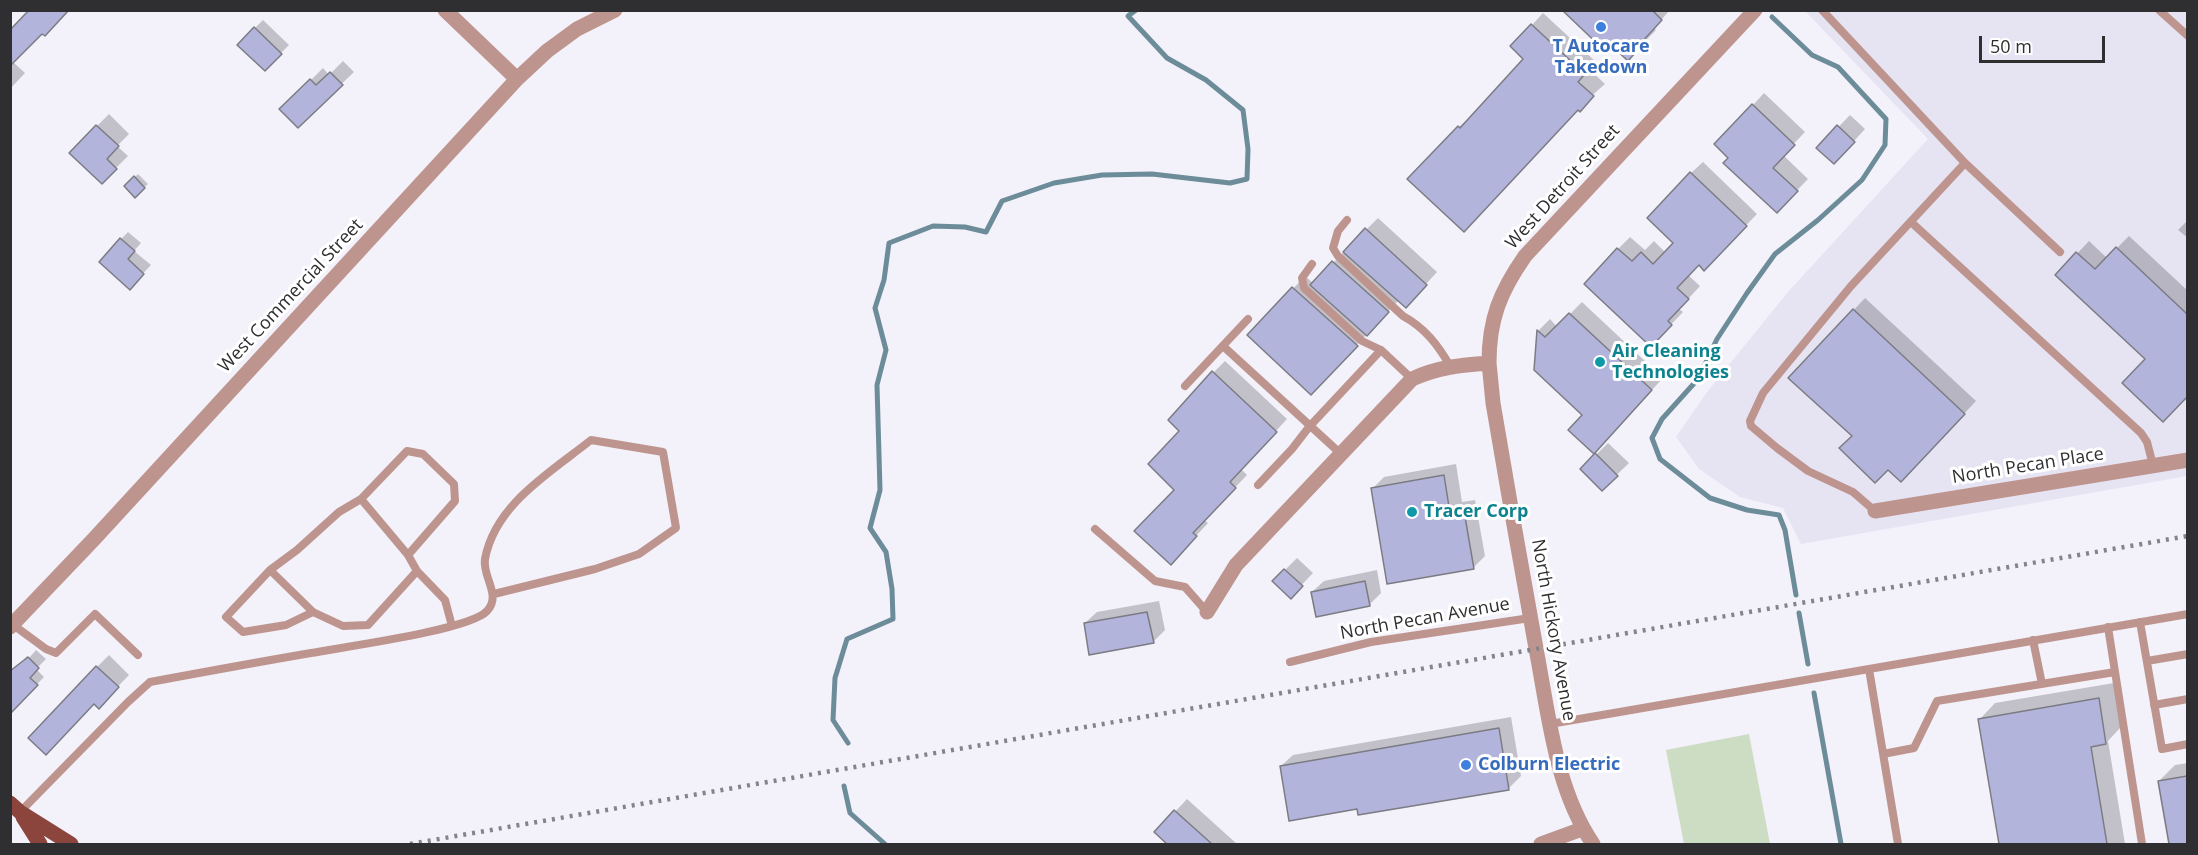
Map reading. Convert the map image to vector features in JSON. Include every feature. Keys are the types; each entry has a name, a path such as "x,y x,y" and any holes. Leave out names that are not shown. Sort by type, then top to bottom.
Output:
{"main road":[{"path":"15,808 40,844"},
{"path":"15,808 71,844"}],"street":[{"path":"445,10 517,79"},
{"name":"West Commercial Street","path":"11,626 110,522 517,79 547,51 577,28 615,10"},
{"name":"West Detroit Street","path":"1489,363 1489,341 1495,312 1506,285 1525,256 1755,10"},
{"path":"1207,612 1236,565 1412,379 1431,370 1450,366 1489,363"},
{"name":"North Hickory Avenue","path":"1489,363 1493,403 1550,724 1564,781 1582,829 1593,844"},
{"name":"North Pecan Place","path":"1875,511 2187,460"},
{"path":"1541,844 1582,829"}],"lane":[{"path":"1822,10 1965,163 2060,252"},
{"path":"2159,10 2187,36"},
{"path":"1875,511 1853,492 1808,471 1751,426 1750,421 1763,393 1851,286 1965,163"},
{"path":"1347,220 1338,231 1333,248 1338,256 1403,316 1416,323 1436,343 1450,366"},
{"path":"1911,222 2141,433 2147,442 2153,465"},
{"path":"1312,264 1302,278 1304,288 1362,341 1381,350 1412,379"},
{"path":"1185,386 1248,319"},
{"path":"1223,346 1341,454"},
{"path":"1258,485 1381,350"},
{"path":"15,808 150,682 425,632 480,617 489,610 494,594 484,561 499,522 525,492 591,440 663,452 676,528 639,554 494,594"},
{"path":"313,612 286,625 243,632 226,617 270,570 297,550 339,512 361,499 407,451 423,454 454,484 454,501 408,555"},
{"path":"361,499 408,555 417,571 445,600 452,626"},
{"path":"1095,529 1155,581 1185,586 1207,612"},
{"path":"270,570 313,612 343,626 368,625 417,571"},
{"path":"11,626 56,653 95,614 138,655"},
{"path":"1550,724 2187,614"},
{"name":"North Pecan Avenue","path":"1290,662 1371,642 1530,618"},
{"path":"2140,622 2162,749 2187,744"},
{"path":"2108,627 2142,844"},
{"path":"2033,640 2042,684"},
{"path":"2146,661 2187,654"},
{"path":"1869,669 1898,844"},
{"path":"1883,754 1914,748 1937,701 2115,672"},
{"path":"2154,705 2187,699"}],"shaded area":[{"path":"1805,11 2187,11 2187,476 1801,544 1783,508 1740,497 1699,469 1676,437 1707,392 1788,292 1928,139"}],"green space":[{"path":"1749,734 1770,844 1684,844 1666,750"}],"building":[{"path":"29,10 69,10 45,36 42,34 10,66 10,30"},
{"name":"T Autocare Takedown","path":"1562,10 1652,10 1662,20 1628,61 1612,46 1606,52"},
{"path":"1531,24 1585,74 1578,82 1594,96 1580,112 1578,110 1464,232 1407,179 1458,126 1460,128 1523,59 1510,46"},
{"path":"254,27 282,54 265,71 237,45"},
{"path":"330,72 343,85 298,128 279,109 310,79 316,85"},
{"path":"1752,104 1795,145 1773,168 1798,191 1777,213 1723,163 1728,158 1714,144"},
{"path":"96,125 119,146 107,159 117,169 102,184 69,153"},
{"path":"1837,125 1855,142 1834,164 1816,148"},
{"path":"1690,172 1747,226 1704,271 1699,265 1677,288 1689,299 1668,321 1672,325 1651,347 1584,284 1617,248 1632,261 1641,252 1653,264 1673,243 1647,218"},
{"path":"134,176 145,188 135,198 124,186"},
{"path":"1365,228 1427,285 1406,308 1343,252"},
{"path":"120,238 135,251 128,259 144,274 130,290 99,262"},
{"path":"2116,247 2187,314 2187,397 2163,422 2122,383 2145,359 2055,275 2076,252 2095,269"},
{"path":"1332,261 1389,312 1367,336 1310,285"},
{"path":"1292,287 1358,346 1311,395 1247,335"},
{"path":"1853,309 1965,414 1901,482 1888,470 1875,483 1839,448 1852,436 1788,378"},
{"path":"1569,313 1652,390 1594,454 1568,430 1582,415 1534,370 1537,330 1545,337"},
{"path":"1212,371 1277,432 1230,482 1236,488 1193,533 1197,536 1171,565 1134,531 1174,490 1148,464 1179,431 1168,420"},
{"path":"1595,453 1618,476 1602,491 1580,469"},
{"name":"Tracer Corp","path":"1444,475 1450,513 1464,511 1474,569 1387,584 1371,488"},
{"path":"1284,569 1303,586 1291,599 1272,581"},
{"path":"1365,581 1370,606 1316,617 1311,592"},
{"path":"1147,612 1154,643 1089,655 1084,623"},
{"path":"28,657 39,668 30,678 38,685 10,714 10,671"},
{"path":"96,666 119,687 99,709 94,704 46,755 28,738"},
{"path":"2099,698 2106,744 2091,747 2107,844 1999,844 1978,719"},
{"path":"1499,728 1509,790 1358,815 1357,809 1289,821 1280,766"},
{"path":"2187,776 2187,844 2169,844 2158,781"},
{"path":"1174,810 1212,844 1167,844 1154,832"}],"waterway":[{"path":"848,743 833,720 835,678 847,639 893,619 892,589 886,552 870,528 880,490 877,385 886,350 875,308 884,280 889,243 933,226 965,227 986,232 1002,201 1054,183 1102,175 1152,174 1230,183 1247,179 1248,149 1243,110 1206,80 1167,58 1128,16 1136,10"},
{"path":"1772,17 1812,55 1838,67 1886,119 1885,145 1862,180 1818,220 1775,254 1717,339 1698,379 1662,419 1652,438 1660,459 1710,498 1747,510 1779,515 1785,530 1796,595"},
{"path":"1799,613 1808,664"},
{"path":"1814,693 1841,844"},
{"path":"844,786 850,813 885,844"}],"railway":[{"path":"410,844 2188,536"}],"place":[{"name":"T Autocare Takedown","path":"1601,27"},
{"name":"Air Cleaning Technologies","path":"1600,362"},
{"name":"Tracer Corp","path":"1412,512"},
{"name":"Colburn Electric","path":"1466,765"}]}
